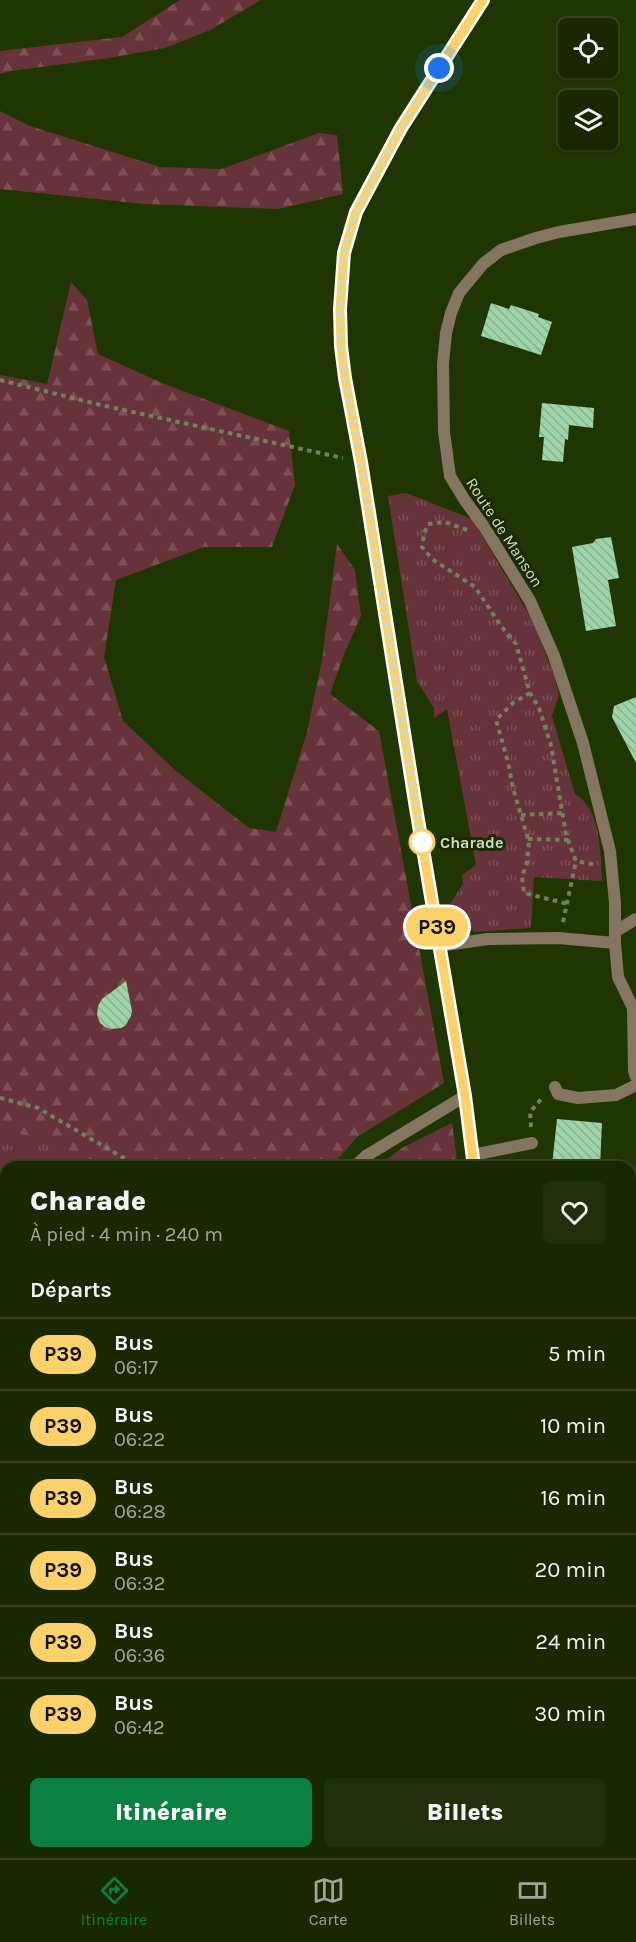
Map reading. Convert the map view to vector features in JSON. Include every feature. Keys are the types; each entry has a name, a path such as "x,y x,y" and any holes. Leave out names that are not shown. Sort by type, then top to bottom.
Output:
{"street":[{"path":"483,0 401,128 356,212 344,253 340,309 341,346 474,1161 532,1143"},
{"name":"Route de Manson","path":"635,1008 618,977 612,868 604,822 591,770 554,656 530,601 450,476 444,432 443,364 446,333 459,293 483,264 507,248 536,238 636,219"},
{"path":"440,946 488,939 615,937 636,919"},
{"path":"635,1008 634,1071 636,1077"},
{"path":"555,1087 558,1094 578,1098 616,1095 636,1086"},
{"path":"361,1161 465,1096"}],"path":[{"path":"0,380 101,405 361,462"},
{"path":"485,528 476,531 460,529 445,522 428,524 422,547 432,559 475,586 501,626 516,644 530,693 539,708 551,745 568,840 576,861 568,904 558,938"},
{"path":"530,693 513,703 496,720 528,839 527,862 522,878 524,894 568,904"},
{"path":"521,815 563,813"},
{"path":"528,839 568,840"},
{"path":"576,861 612,868"},
{"path":"532,1143 530,1112 555,1087"},
{"path":"0,1098 38,1108 129,1161"}],"green space":[{"path":"180,0 261,0 210,30 165,48 0,74 0,51 122,37"},
{"path":"0,111 30,126 160,167 221,169 319,133 337,135 343,194 278,209 145,204 0,189"},
{"path":"71,282 87,300 98,354 162,383 289,431 295,485 272,547 204,547 116,580 104,657 123,721 176,771 249,828 276,832 307,732 322,660 337,544 355,570 361,616 330,694 379,731 444,1083 357,1137 336,1161 70,1161 53,1142 0,1129 0,375 47,384"},
{"path":"406,493 472,519 531,618 554,675 559,695 552,716 575,794 584,801 595,821 600,845 602,881 534,877 531,928 474,932 448,907 463,884 462,875 476,865 447,709 434,718 434,708 417,681 388,496"},
{"path":"452,1123 457,1161 385,1161 402,1148"},
{"path":"0,1129 53,1142 70,1161 0,1161"}],"building":[{"path":"491,303 509,309 511,305 539,314 538,317 552,322 541,355 481,336"},
{"path":"542,403 594,408 593,428 569,425 563,462 542,460 544,437 539,437"},
{"path":"611,537 619,578 608,580 616,626 586,631 572,547"},
{"path":"636,697 636,763 612,717 614,706"},
{"path":"126,981 131,1016 121,1028 105,1027 100,1023 97,1015 98,1006 102,999"},
{"path":"557,1119 602,1123 600,1161 552,1161"}],"bus line":[{"name":"P39","path":"473,1161 465,1096 361,462 345,378 340,309 344,253 356,212 401,128 483,0"}],"place":[{"name":"Charade","path":"422,842"}],"route":[{"path":"422,842 422,845 361,462 345,378 340,309 344,253 356,212 401,128 439,68"}]}
